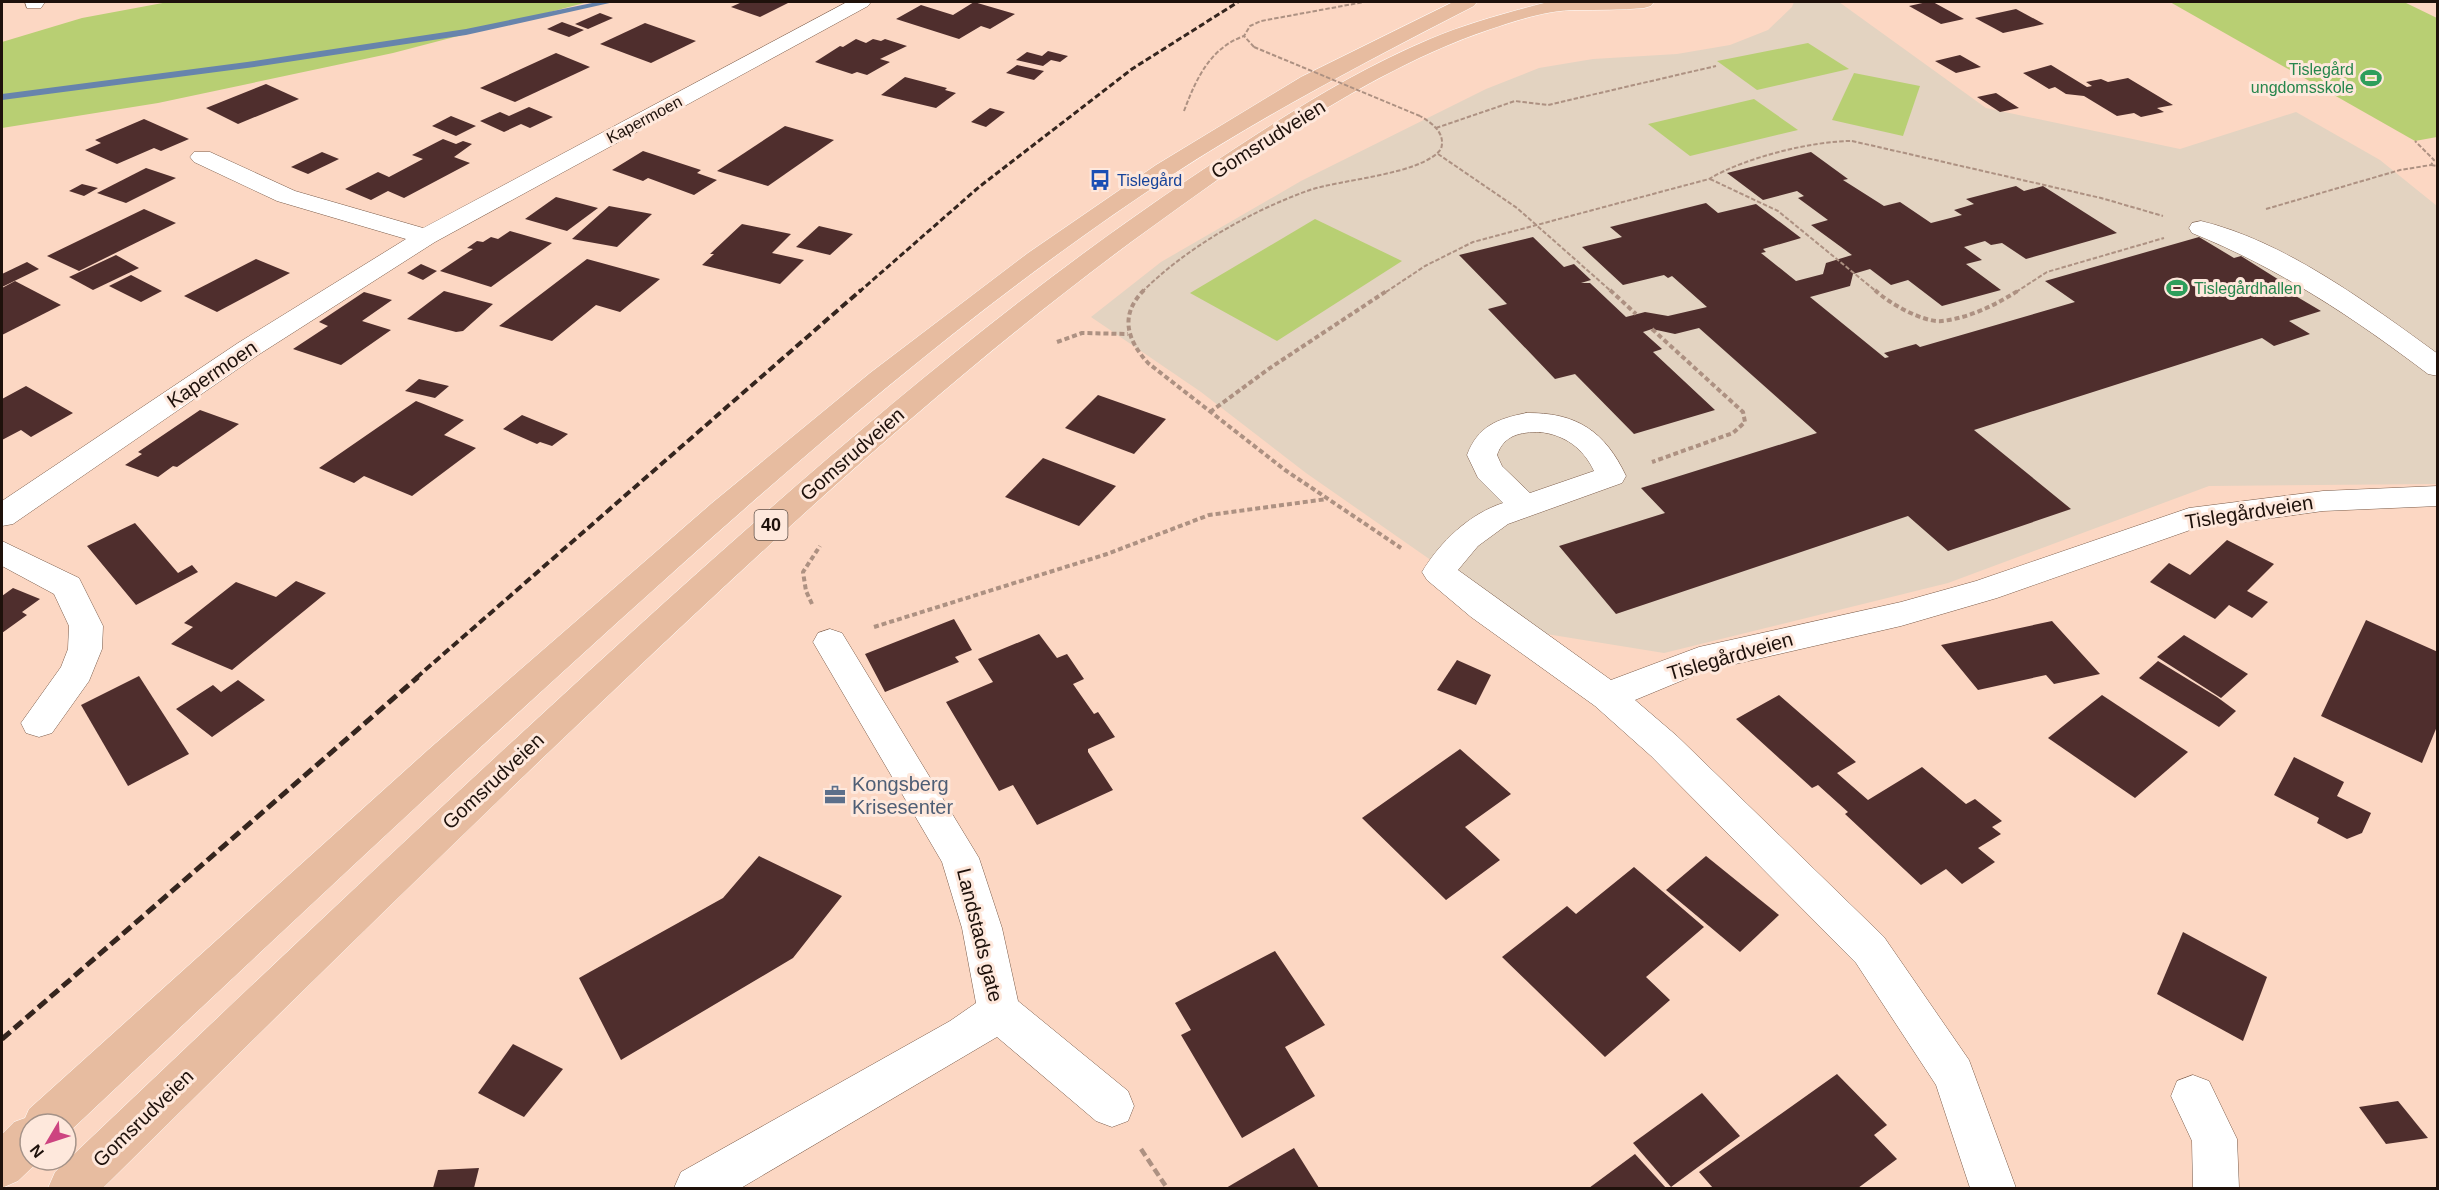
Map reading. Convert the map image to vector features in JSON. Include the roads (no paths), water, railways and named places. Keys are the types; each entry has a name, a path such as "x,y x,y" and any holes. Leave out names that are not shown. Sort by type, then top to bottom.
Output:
{"main road":[{"name":"Gomsrudveien","path":"58,1112 442,759 723,510 889,372 1037,258 1164,170 1309,82 1467,2"},
{"name":"40","path":"1564,3 1614,6 1644,2"},
{"name":"Gomsrudveien","path":"71,1188 349,917 663,623 848,457 1001,329 1147,219 1254,146 1340,94 1464,30 1520,13 1564,3"},
{"path":"2,1165 18,1150"}],"street":[{"name":"Kapermoen","path":"2,516 248,349 426,237 861,2"},
{"path":"202,157 286,196 426,237"},
{"path":"2201,228 2233,240 2290,269 2380,324 2438,368"},
{"path":"1524,506 1489,471 1482,455 1488,439 1504,428 1521,423 1540,422 1564,428 1587,440 1603,457 1611,476 1524,506 1480,527 1438,572 1482,608 1607,696 1736,814 1870,950 1954,1075 1993,1188"},
{"name":"Tislegårdveien","path":"1607,696 1700,660 1901,614 1985,590 2189,519 2323,501 2438,496"},
{"path":"2,552 67,586 86,626 86,649 77,672 39,723"},
{"name":"Landstads gate","path":"830,642 960,858 982,928 999,1012 1112,1106"},
{"name":"Landstads gate","path":"697,1188 965,1035 999,1012"},
{"path":"2193,1096 2214,1139 2216,1188"}],"waterway":[{"path":"2,97 247,65 466,32 609,2"}],"railway":[{"path":"859,292 979,187 1132,69 1238,2"},
{"path":"416,678 861,290"},
{"path":"2,1039 418,677"}],"place":[{"name":"Tislegård ungdomsskole","path":"2371,78"},
{"name":"Tislegård","path":"1100,180"},
{"name":"Tislegårdhallen","path":"2177,288"},
{"name":"Kongsberg Krisesenter","path":"835,795"}]}
